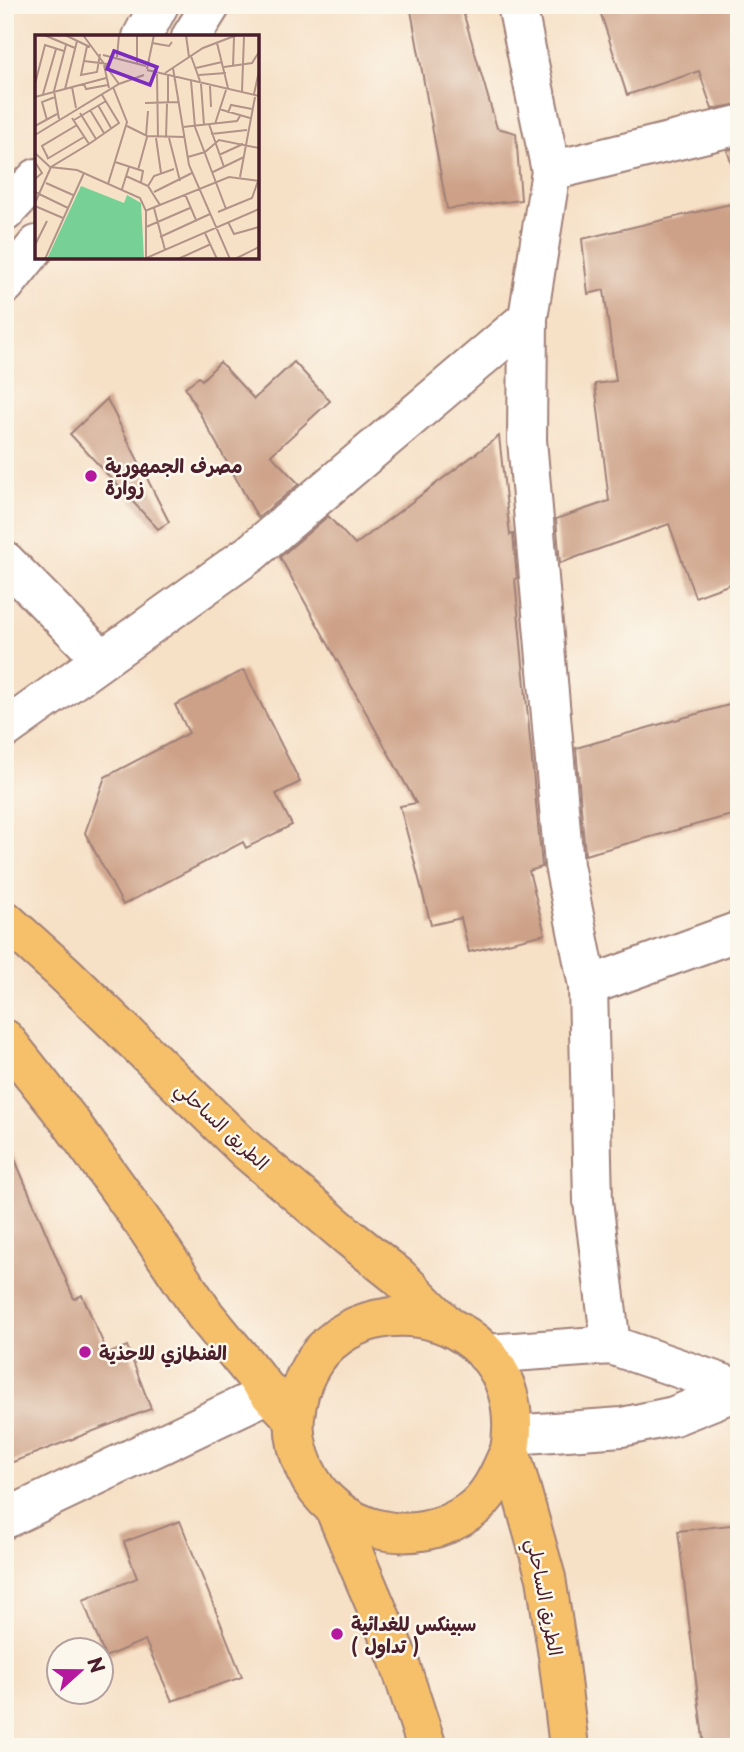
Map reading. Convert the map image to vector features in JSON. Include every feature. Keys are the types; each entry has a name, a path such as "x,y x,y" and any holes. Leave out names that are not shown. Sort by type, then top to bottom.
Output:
{"highway":[{"name":"الطريق الساحلي","path":"5,920 65,974 246,1150 400,1277 446,1324"},
{"path":"5,1039 69,1120 149,1231 205,1315 282,1406 307,1474 312,1484 335,1510 398,1658 426,1747"},
{"path":"282,1406 301,1384 320,1354 346,1331 377,1318 412,1315 446,1324 468,1336 486,1354 502,1378 511,1406 511,1442 495,1484 471,1510 439,1528 403,1534 366,1527 335,1510"},
{"name":"الطريق الساحلي","path":"511,1442 546,1578 569,1747"}],"street":[{"path":"143,35 159,5"},
{"path":"192,35 211,5"},
{"path":"517,5 551,171 528,318 527,440 564,865 588,986 593,1201 611,1345"},
{"path":"551,171 739,125"},
{"path":"5,212 35,180"},
{"path":"5,285 35,247"},
{"path":"5,729 251,553 528,318"},
{"path":"5,561 102,659"},
{"path":"588,986 739,931"},
{"path":"486,1354 611,1345 739,1390"},
{"path":"511,1442 622,1427 674,1416 739,1390"},
{"path":"5,1519 282,1406"}],"building":[{"path":"410,5 461,5 497,128 516,133 521,200 447,209"},
{"path":"598,5 739,5 739,104 712,109 699,71 627,95"},
{"path":"739,148 739,164 732,165 727,150"},
{"path":"739,202 739,581 695,597 669,524 560,563 556,519 609,501 595,384 616,381 604,290 588,294 582,239"},
{"path":"220,362 254,399 294,362 330,401 271,455 299,484 258,518 185,387 199,377 202,380"},
{"path":"107,399 169,522 158,529 70,434"},
{"path":"499,436 510,535 513,534 542,867 529,871 545,934 469,952 461,918 431,925 400,806 416,803 280,557 328,516 355,545"},
{"path":"244,670 300,782 276,794 292,825 246,848 243,842 123,905 85,833 105,777 189,733 175,705"},
{"path":"739,702 739,813 585,855 576,748"},
{"path":"5,1136 74,1299 82,1295 108,1354 127,1346 151,1409 5,1465"},
{"path":"180,1521 242,1677 172,1701 145,1640 116,1652 116,1636 97,1636 83,1600 137,1578 124,1542"},
{"path":"739,1524 739,1747 704,1747 678,1531"}],"place":[{"name":"مصرف الجمهورية زوارة","path":"91,476"},
{"name":"الفنطازي للاحذية","path":"85,1352"},
{"name":"سبينكس للغدائية ( تداول )","path":"337,1634"}]}
